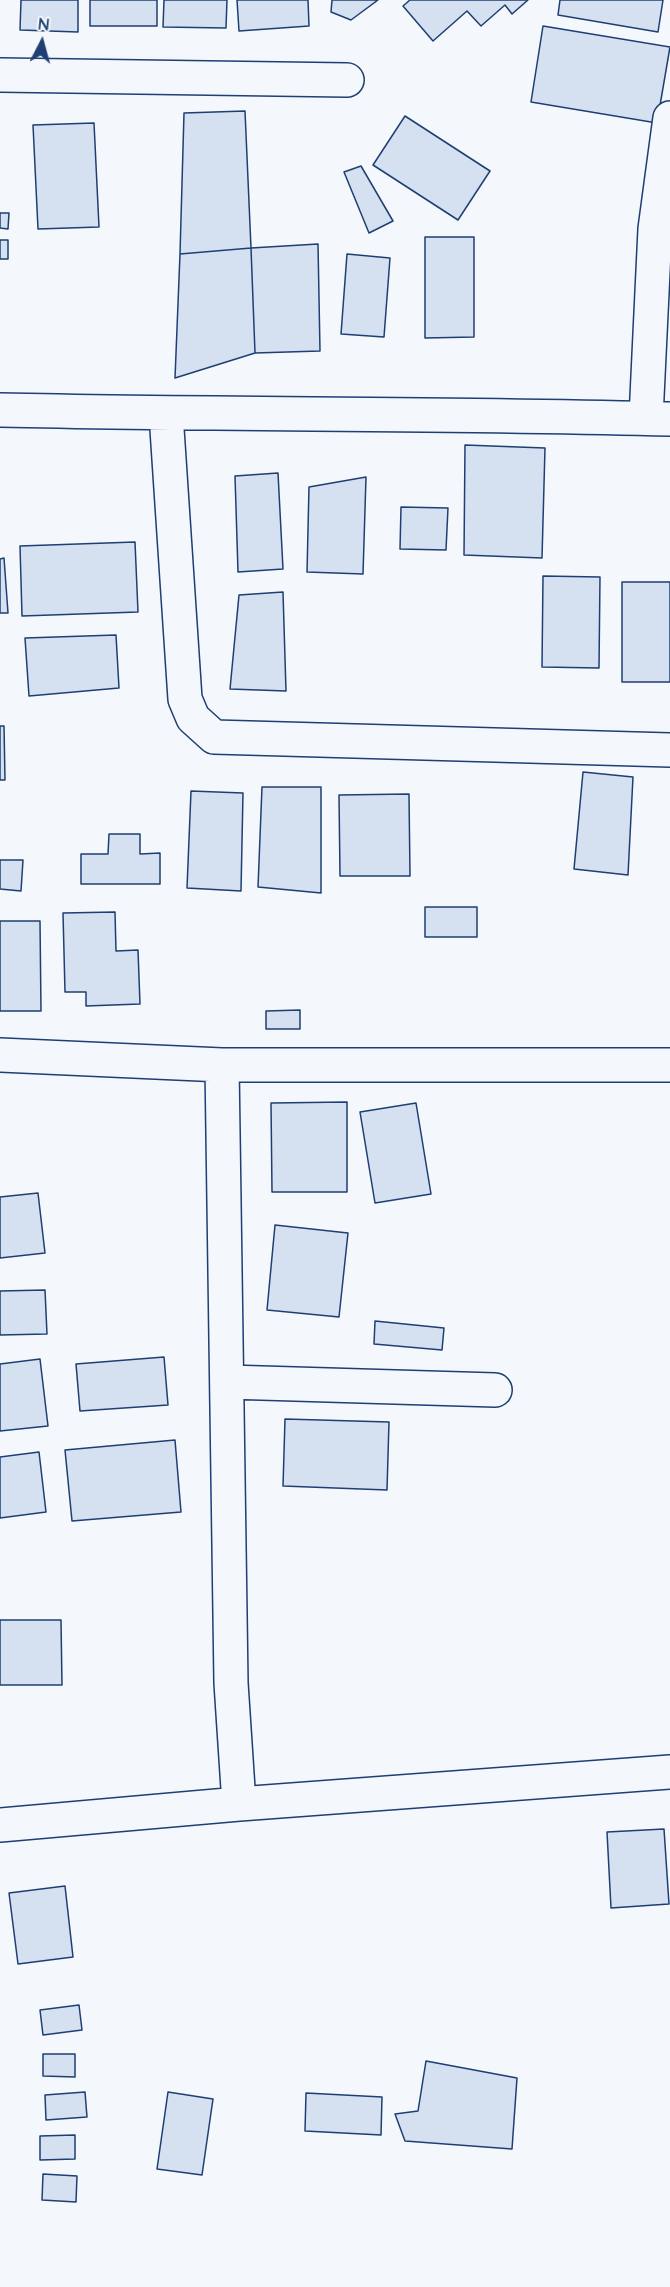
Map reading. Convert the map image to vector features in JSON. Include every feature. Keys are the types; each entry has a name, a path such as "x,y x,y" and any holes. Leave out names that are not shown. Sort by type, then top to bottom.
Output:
{"street":[{"path":"0,75 347,80"},
{"path":"0,410 166,414 421,413 658,418 655,229 670,117"},
{"path":"166,414 185,699 193,718 214,737 670,750"},
{"path":"0,1054 222,1065 670,1065"},
{"path":"222,1065 231,1683 239,1804"},
{"path":"228,1382 495,1390"},
{"path":"0,1825 239,1804 670,1772"}],"building":[{"path":"21,0 78,0 78,32 20,30"},
{"path":"90,0 157,0 157,26 90,26"},
{"path":"164,0 227,0 226,28 163,27"},
{"path":"237,0 308,0 309,26 239,31"},
{"path":"332,0 378,0 351,20 331,12"},
{"path":"410,0 528,0 512,14 505,5 481,26 467,11 433,41 403,6"},
{"path":"560,0 663,0 658,32 558,15"},
{"path":"543,26 670,47 657,123 531,102"},
{"path":"245,111 251,248 180,254 184,113"},
{"path":"405,116 490,171 458,220 373,165"},
{"path":"94,123 99,227 38,229 33,125"},
{"path":"361,166 393,221 369,233 344,172"},
{"path":"0,213 9,213 8,229 0,228"},
{"path":"425,237 474,237 474,337 425,338"},
{"path":"0,240 8,240 8,259 0,259"},
{"path":"318,244 320,351 255,353 251,248"},
{"path":"251,248 255,353 175,378 180,254"},
{"path":"347,254 390,258 384,337 341,334"},
{"path":"465,445 545,448 542,558 464,555"},
{"path":"278,473 283,569 238,572 235,476"},
{"path":"366,477 363,574 307,572 309,487"},
{"path":"401,507 448,508 446,550 400,549"},
{"path":"135,542 138,612 22,616 20,546"},
{"path":"4,558 8,613 0,613 0,559"},
{"path":"543,576 600,577 599,668 542,667"},
{"path":"622,582 670,582 670,682 622,682"},
{"path":"283,592 286,691 230,689 239,595"},
{"path":"116,635 119,688 29,696 25,638"},
{"path":"0,726 4,726 5,780 0,780"},
{"path":"583,772 633,777 628,875 574,869"},
{"path":"262,787 321,787 321,893 258,887"},
{"path":"191,791 243,793 241,891 187,888"},
{"path":"409,794 410,876 340,876 339,795"},
{"path":"109,834 140,834 140,854 160,853 160,884 81,884 81,854 108,854"},
{"path":"0,860 23,860 21,891 0,889"},
{"path":"425,907 477,907 477,937 425,937"},
{"path":"115,912 116,951 138,950 140,1004 86,1006 86,992 65,992 63,913"},
{"path":"0,921 40,921 41,1011 0,1011"},
{"path":"300,1010 300,1029 266,1029 266,1011"},
{"path":"347,1102 347,1192 272,1192 271,1103"},
{"path":"416,1103 431,1194 375,1203 360,1112"},
{"path":"38,1193 45,1253 0,1258 0,1197"},
{"path":"275,1225 348,1233 339,1317 267,1310"},
{"path":"45,1290 47,1334 0,1335 0,1291"},
{"path":"375,1321 444,1328 442,1350 374,1344"},
{"path":"164,1357 168,1405 80,1411 76,1364"},
{"path":"40,1359 48,1426 0,1431 0,1364"},
{"path":"285,1419 389,1422 387,1490 283,1486"},
{"path":"175,1440 181,1512 72,1521 65,1450"},
{"path":"39,1452 46,1512 0,1518 0,1457"},
{"path":"0,1620 61,1620 62,1685 0,1685"},
{"path":"664,1829 669,1904 611,1908 607,1832"},
{"path":"65,1886 73,1957 18,1964 9,1893"},
{"path":"79,2005 82,2030 43,2035 40,2010"},
{"path":"43,2054 75,2054 75,2077 43,2076"},
{"path":"426,2061 517,2078 512,2149 405,2141 395,2114 418,2111"},
{"path":"85,2092 87,2117 46,2120 45,2095"},
{"path":"168,2092 213,2099 202,2175 157,2169"},
{"path":"306,2093 382,2097 381,2135 305,2131"},
{"path":"75,2135 75,2159 40,2160 40,2136"},
{"path":"43,2174 77,2176 76,2202 42,2200"}]}
